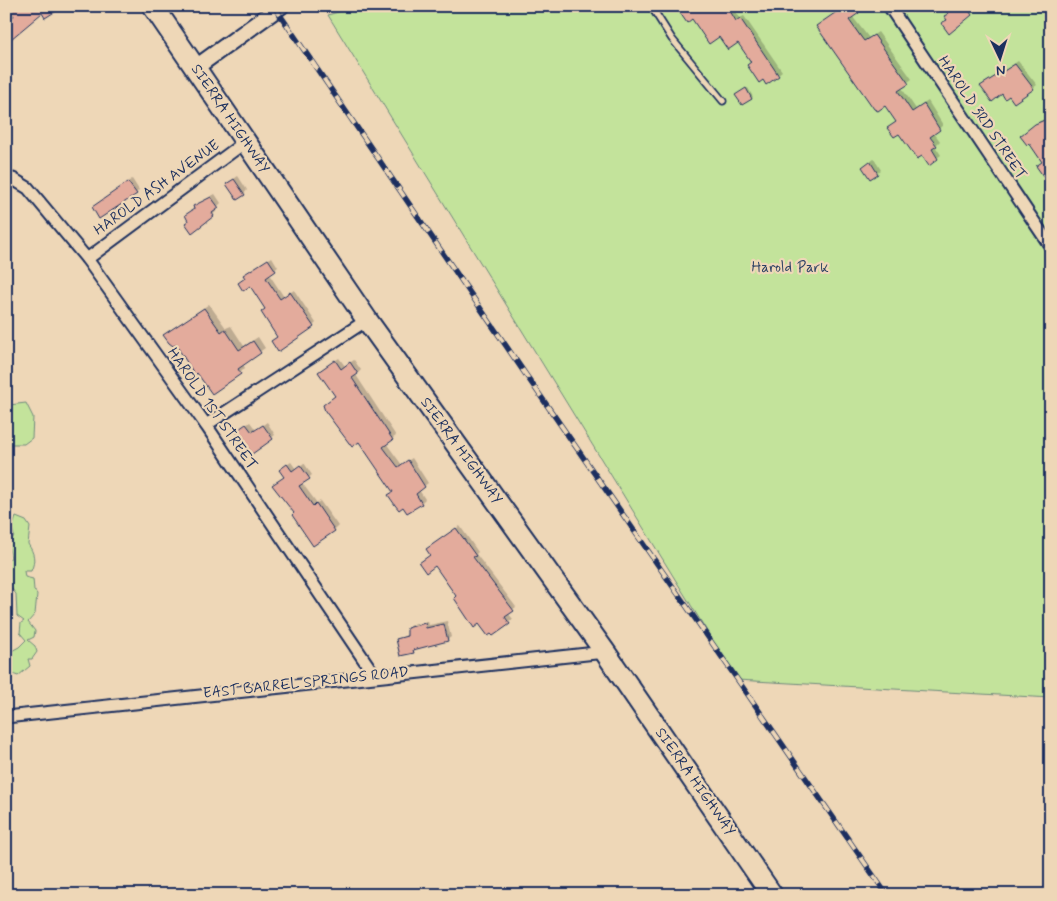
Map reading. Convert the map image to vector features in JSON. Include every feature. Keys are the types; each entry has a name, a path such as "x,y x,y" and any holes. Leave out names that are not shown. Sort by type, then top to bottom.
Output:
{"highway":[{"name":"SIERRA HIGHWAY","path":"153,6 367,320 605,652 772,895"}],"street":[{"path":"195,68 281,6"},
{"name":"HAROLD 3RD STREET","path":"889,6 1051,247"},
{"name":"HAROLD ASH AVENUE","path":"86,259 245,142"},
{"name":"HAROLD 1ST STREET","path":"6,179 13,179 28,188 86,259 206,425 375,676"},
{"path":"206,425 367,320"},
{"name":"EAST BARREL SPRINGS ROAD","path":"6,717 605,652"}],"lane":[{"path":"650,6 672,39 723,101"}],"green space":[{"name":"Harold Park","path":"358,6 1051,6 1051,698 737,680 328,15"},
{"path":"6,403 9,405 26,403 33,417 32,438 24,444 6,444"},
{"path":"16,517 26,521 30,527 28,544 34,560 31,571 24,571 25,577 33,579 34,590 37,594 35,614 28,622 35,631 34,637 28,640 35,646 37,652 32,659 28,659 30,666 18,676 10,673 6,665 6,654 19,647 26,640 20,633 21,623 24,621 17,616 16,594 6,582 6,559 11,558 8,544 14,536 12,528"}],"building":[{"path":"7,6 64,6 45,18 42,13 11,39 6,33 6,22 14,16"},
{"path":"684,6 727,6 736,21 740,18 779,76 766,85 763,80 759,83 747,65 751,62 738,43 728,50 719,37 709,44 692,19 687,23 678,10"},
{"path":"845,6 854,6 859,13 849,20 864,41 874,35 909,84 898,91 912,112 924,104 940,130 930,137 937,146 932,149 938,159 929,166 922,156 917,159 899,134 894,137 887,128 896,122 885,106 878,111 874,109 816,26"},
{"path":"943,6 966,6 972,15 949,34 941,23 947,20 944,16 948,14"},
{"path":"1015,64 1034,89 1014,103 1009,96 1005,99 1002,94 992,102 980,86"},
{"path":"746,88 752,99 742,105 735,95"},
{"path":"1047,119 1051,124 1051,187 1036,166 1042,162 1029,143 1027,145 1020,136 1035,124"},
{"path":"870,161 878,174 870,179 862,167"},
{"path":"234,179 245,195 237,200 226,184"},
{"path":"128,182 137,194 99,219 92,207"},
{"path":"211,197 219,208 212,213 214,216 192,233 185,223 188,221 185,215 194,209 193,206"},
{"path":"268,259 276,271 266,278 280,299 290,292 314,327 278,352 271,341 277,337 261,312 265,309 250,286 243,291 238,283 245,278 243,275"},
{"path":"204,308 221,332 225,329 239,350 253,341 261,353 238,369 241,374 212,394 197,373 195,375 176,345 173,346 169,343 163,335"},
{"path":"335,360 341,369 350,362 358,374 352,378 393,440 383,447 398,467 408,460 425,487 416,494 422,504 407,513 403,507 399,510 388,495 393,492 359,442 352,447 325,411 323,405 335,396 318,372"},
{"path":"246,424 252,432 263,425 273,439 252,454 236,431"},
{"path":"287,464 292,471 300,465 310,479 299,486 313,506 316,503 335,531 313,546 292,515 294,513 272,485 284,477 279,470"},
{"path":"456,528 476,556 473,557 514,611 505,617 510,624 493,636 491,634 488,636 479,624 474,628 454,598 456,596 435,566 426,573 419,563 430,555 426,549"},
{"path":"425,623 426,628 444,624 448,641 413,650 414,653 400,656 396,639 407,636 407,628"}],"railway":[{"path":"274,6 526,375 887,895"}]}
